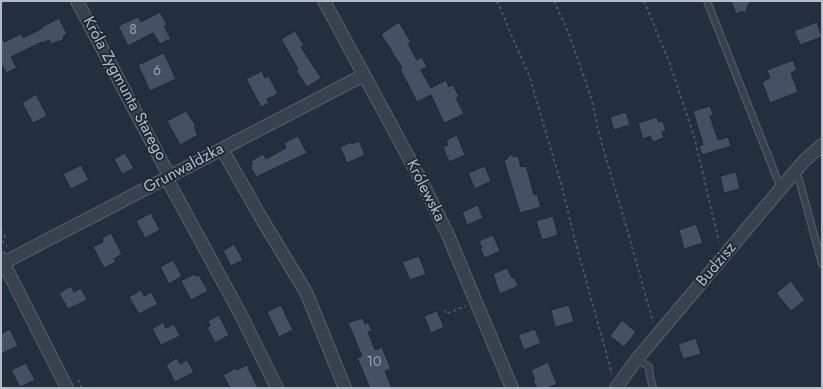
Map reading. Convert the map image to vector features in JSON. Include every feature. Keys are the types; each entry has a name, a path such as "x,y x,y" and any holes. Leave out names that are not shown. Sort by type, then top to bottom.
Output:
{"street":[{"name":"Króla Zygmunta Starego","path":"78,1 168,178 258,347 277,388"},
{"name":"Królewska","path":"324,1 423,184 448,235 512,388"},
{"name":"Grunwaldzka","path":"3,266 364,75"},
{"name":"Budzisz","path":"615,384 727,254 804,161 822,145"},
{"path":"222,149 306,292 345,388"},
{"path":"3,266 68,388"}],"lane":[{"path":"707,1 782,188"},
{"path":"793,174 799,179 822,264"},
{"path":"637,359 650,367 650,376 653,388"}],"path":[{"path":"497,1 530,78 562,187 576,244 615,384"},
{"path":"554,1 569,34 592,100 599,134 654,327 660,332"},
{"path":"644,1 670,64 696,144 721,249 727,254"},
{"path":"1,230 5,237 2,243 10,249"},
{"path":"445,310 446,314 469,304"},
{"path":"76,377 82,388"}],"building":[{"path":"731,1 750,1 745,13 742,11 736,14"},
{"path":"160,12 167,25 164,26 171,39 160,44 153,33 128,46 118,26 138,17 141,22"},
{"path":"59,18 67,34 64,36 63,40 51,44 49,40 43,43 42,42 11,57 17,68 6,73 1,63 1,36 4,42 21,34 23,38"},
{"path":"399,22 411,42 408,44 417,60 422,57 427,67 421,70 431,88 446,80 449,87 453,85 459,96 456,98 464,114 444,123 431,95 417,102 400,69 402,68 381,34"},
{"path":"817,22 822,37 800,45 794,31"},
{"path":"295,31 304,46 301,47 321,78 307,87 296,70 298,69 281,39"},
{"path":"164,53 176,79 150,91 138,65"},
{"path":"793,60 797,70 791,73 798,92 770,103 762,82 770,78 767,70"},
{"path":"262,71 265,78 269,76 278,94 267,99 269,103 261,107 246,79"},
{"path":"36,94 47,116 33,123 22,103"},
{"path":"710,106 713,115 710,116 718,140 728,137 731,146 702,155 699,146 703,145 693,111"},
{"path":"186,111 195,124 195,130 198,135 180,145 167,121"},
{"path":"626,112 630,125 614,130 610,117"},
{"path":"657,117 659,122 663,121 666,131 662,132 664,138 653,142 650,136 643,139 638,123"},
{"path":"457,135 465,155 449,162 443,147 448,145 446,140"},
{"path":"298,136 307,153 256,177 250,165 253,164 251,161 263,154 266,159 286,148 284,143"},
{"path":"359,141 365,155 347,163 340,147 351,142 352,144"},
{"path":"125,153 134,168 122,174 114,159"},
{"path":"510,154 514,157 518,156 521,167 526,166 534,195 537,194 541,207 520,213 504,160 507,159"},
{"path":"81,165 89,180 71,189 63,174"},
{"path":"485,166 491,181 475,189 468,173"},
{"path":"736,172 740,189 724,193 720,176"},
{"path":"478,205 483,218 467,225 462,212"},
{"path":"151,213 160,230 145,238 136,221"},
{"path":"553,216 558,235 542,240 536,221"},
{"path":"696,224 703,243 684,249 679,230"},
{"path":"111,233 122,254 114,259 116,262 104,268 93,247 103,242 102,238"},
{"path":"493,235 500,251 485,258 480,249 482,248 479,241"},
{"path":"234,244 243,260 231,266 223,251"},
{"path":"419,256 426,274 410,280 402,262"},
{"path":"173,260 182,276 169,284 160,267"},
{"path":"507,268 512,278 514,277 518,286 500,294 493,274"},
{"path":"194,274 195,276 199,275 208,291 191,300 181,281"},
{"path":"791,281 805,300 791,311 776,293"},
{"path":"71,286 74,292 81,288 87,300 68,309 59,293"},
{"path":"141,290 144,296 151,292 158,304 139,314 129,297"},
{"path":"281,305 293,330 279,337 267,312"},
{"path":"569,305 574,322 555,327 551,310"},
{"path":"437,311 444,327 431,333 424,316"},
{"path":"219,315 229,335 215,343 207,327 210,326 208,321"},
{"path":"362,318 365,324 368,322 372,331 368,332 375,350 382,347 391,369 385,371 392,388 370,388 357,358 362,356 348,323"},
{"path":"622,320 636,332 624,347 610,336"},
{"path":"163,322 166,328 174,324 180,336 161,345 152,329"},
{"path":"10,329 18,346 1,354 1,334"},
{"path":"535,329 541,343 524,350 518,335"},
{"path":"696,338 701,354 683,359 678,344"},
{"path":"177,358 180,364 187,360 194,372 175,382 166,365"},
{"path":"548,362 557,384 547,388 537,388 533,381 535,380 531,370"},
{"path":"26,363 35,380 20,387 11,370"},
{"path":"247,365 258,388 230,388 223,375 236,368 237,370"}]}
